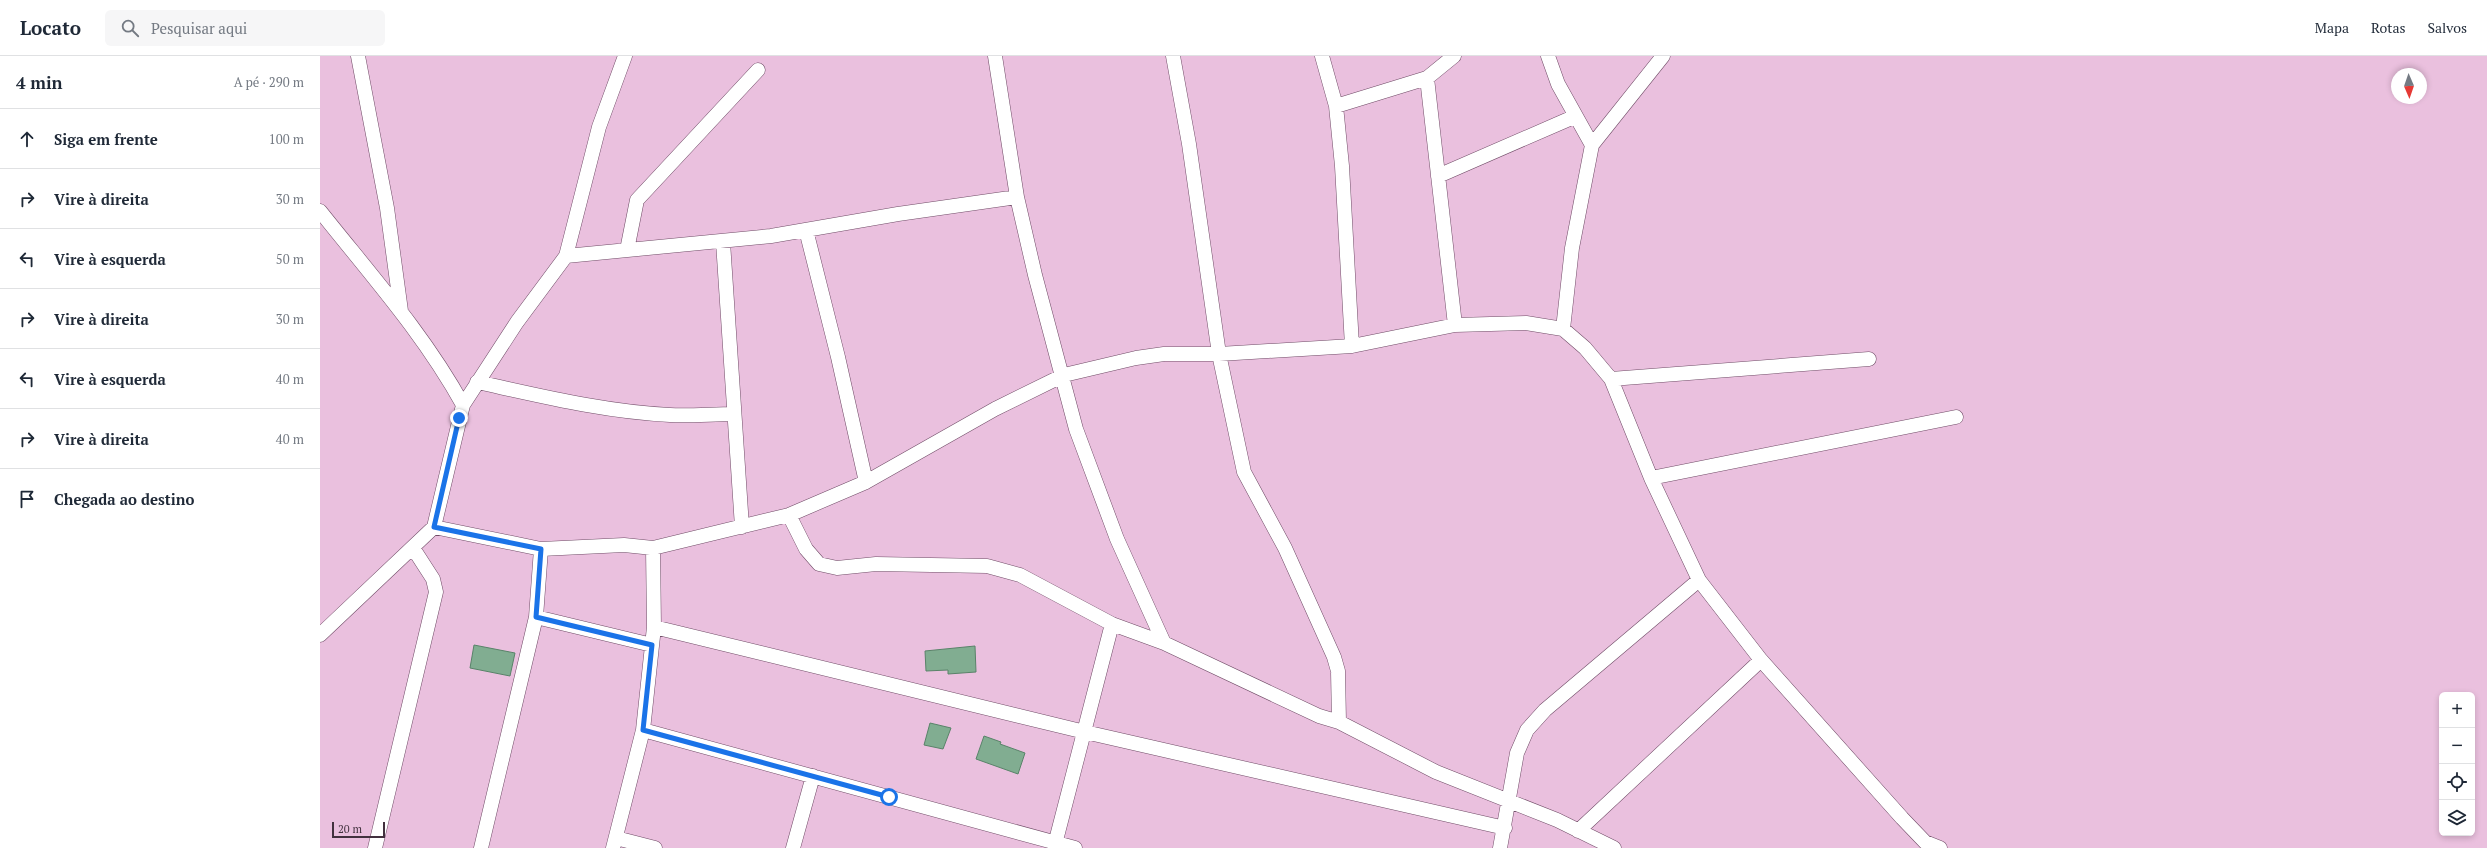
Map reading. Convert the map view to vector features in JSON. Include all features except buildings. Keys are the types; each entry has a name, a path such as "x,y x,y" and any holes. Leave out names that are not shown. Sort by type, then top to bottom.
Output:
{"street":[{"path":"358,56 387,208 401,312"},
{"path":"320,635 434,527 462,405 517,322 566,256 599,127 625,56"},
{"path":"995,56 1017,197 1035,275 1064,375 1076,429 1117,539 1164,643"},
{"path":"1173,56 1189,144 1219,354 1244,472 1284,548 1334,657 1338,671 1339,722"},
{"path":"1322,56 1336,106 1342,166 1352,346"},
{"path":"1336,106 1427,78 1454,56"},
{"path":"1548,56 1558,84 1592,145"},
{"path":"1563,329 1572,248 1592,145 1663,56"},
{"path":"627,250 637,200 758,70"},
{"path":"1427,78 1455,325"},
{"path":"1438,176 1576,116"},
{"path":"566,256 723,242 1017,197"},
{"path":"320,211 401,312 447,377 462,405"},
{"path":"806,230 838,357 866,482"},
{"path":"723,242 742,527"},
{"path":"434,527 541,549 624,545 653,548 789,515 866,482 995,409 1064,375 1136,358 1164,354 1219,354 1352,346 1455,325 1526,323 1563,329 1585,348 1611,379 1651,478 1699,580 1761,660 1902,818 1925,842 1940,848"},
{"path":"1611,379 1869,359"},
{"path":"477,382 587,406 639,413 671,415 734,414"},
{"path":"1651,478 1956,418"},
{"path":"789,515 806,549 819,564 837,568 876,564 987,566 1020,575 1112,624 1164,643 1320,716 1339,722 1436,772 1557,820 1614,848"},
{"path":"375,848 436,592 433,579 413,548"},
{"path":"653,548 654,627 643,730 614,843 654,848"},
{"path":"481,848 536,617 541,549"},
{"path":"1500,848 1505,828 1517,753 1527,730 1545,710 1699,580"},
{"path":"536,617 652,645"},
{"path":"1054,845 1085,732 1112,624"},
{"path":"654,627 1085,732 1505,828"},
{"path":"1578,831 1761,660"},
{"path":"643,730 813,776 1054,845 1075,848"},
{"path":"793,848 813,776"}],"route":[{"path":"459,418 446,469 434,527 541,549 536,617 652,645 643,730 889,797"}]}
